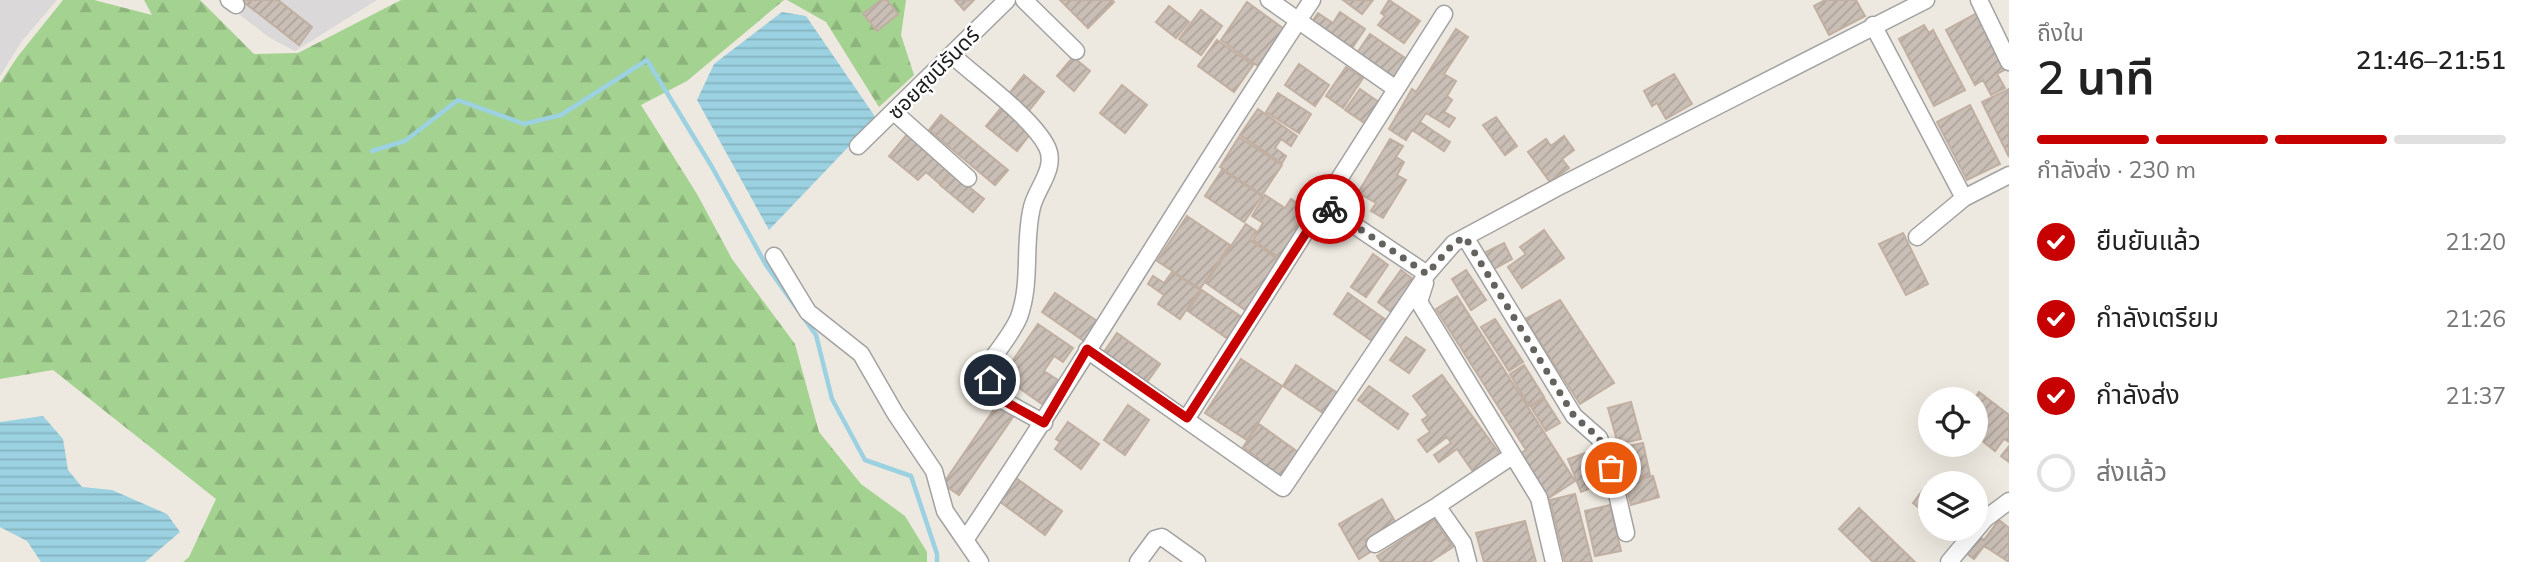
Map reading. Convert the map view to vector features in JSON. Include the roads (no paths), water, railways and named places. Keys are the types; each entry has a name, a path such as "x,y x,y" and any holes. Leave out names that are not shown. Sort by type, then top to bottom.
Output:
{"street":[{"name":"ซอยสุขนิรันดร์","path":"858,146 1007,0"},
{"path":"1024,0 1076,51"},
{"path":"1269,0 1396,89"},
{"path":"965,540 1044,423 1087,349 1312,0"},
{"path":"1087,349 1283,488 1427,274 1454,243 1926,0"},
{"path":"1979,0 2009,62"},
{"path":"1187,418 1444,14"},
{"path":"1873,25 1964,198"},
{"path":"952,55 1025,119 1041,136 1051,158 1049,169 1035,195 1026,236 1026,291 1018,320 987,366 993,395 1044,423"},
{"path":"894,112 968,178"},
{"path":"1917,237 1964,198 2009,175"},
{"path":"1324,205 1427,274"},
{"path":"1465,237 1574,416 1599,438 1611,468 1626,533"},
{"path":"774,256 808,312 861,354 895,413 934,471 941,503 980,562"},
{"path":"1427,274 1419,302 1539,498 1555,562"},
{"path":"1376,544 1512,456"},
{"path":"1949,562 1985,519 2009,501"},
{"path":"1437,506 1464,543 1468,562"},
{"path":"1138,562 1154,539 1162,537 1197,562"}],"water":[{"path":"782,12 806,16 876,118 769,230 697,100 714,64"},
{"path":"43,416 63,439 68,470 82,487 112,490 167,514 180,532 145,562 41,562 27,541 0,527 0,422"}],"waterway":[{"path":"372,151 405,141 458,100 524,124 561,115 647,60 712,167 766,265 798,310"},
{"path":"803,317 816,335 832,399 865,460 911,476 937,554 937,562"}]}
